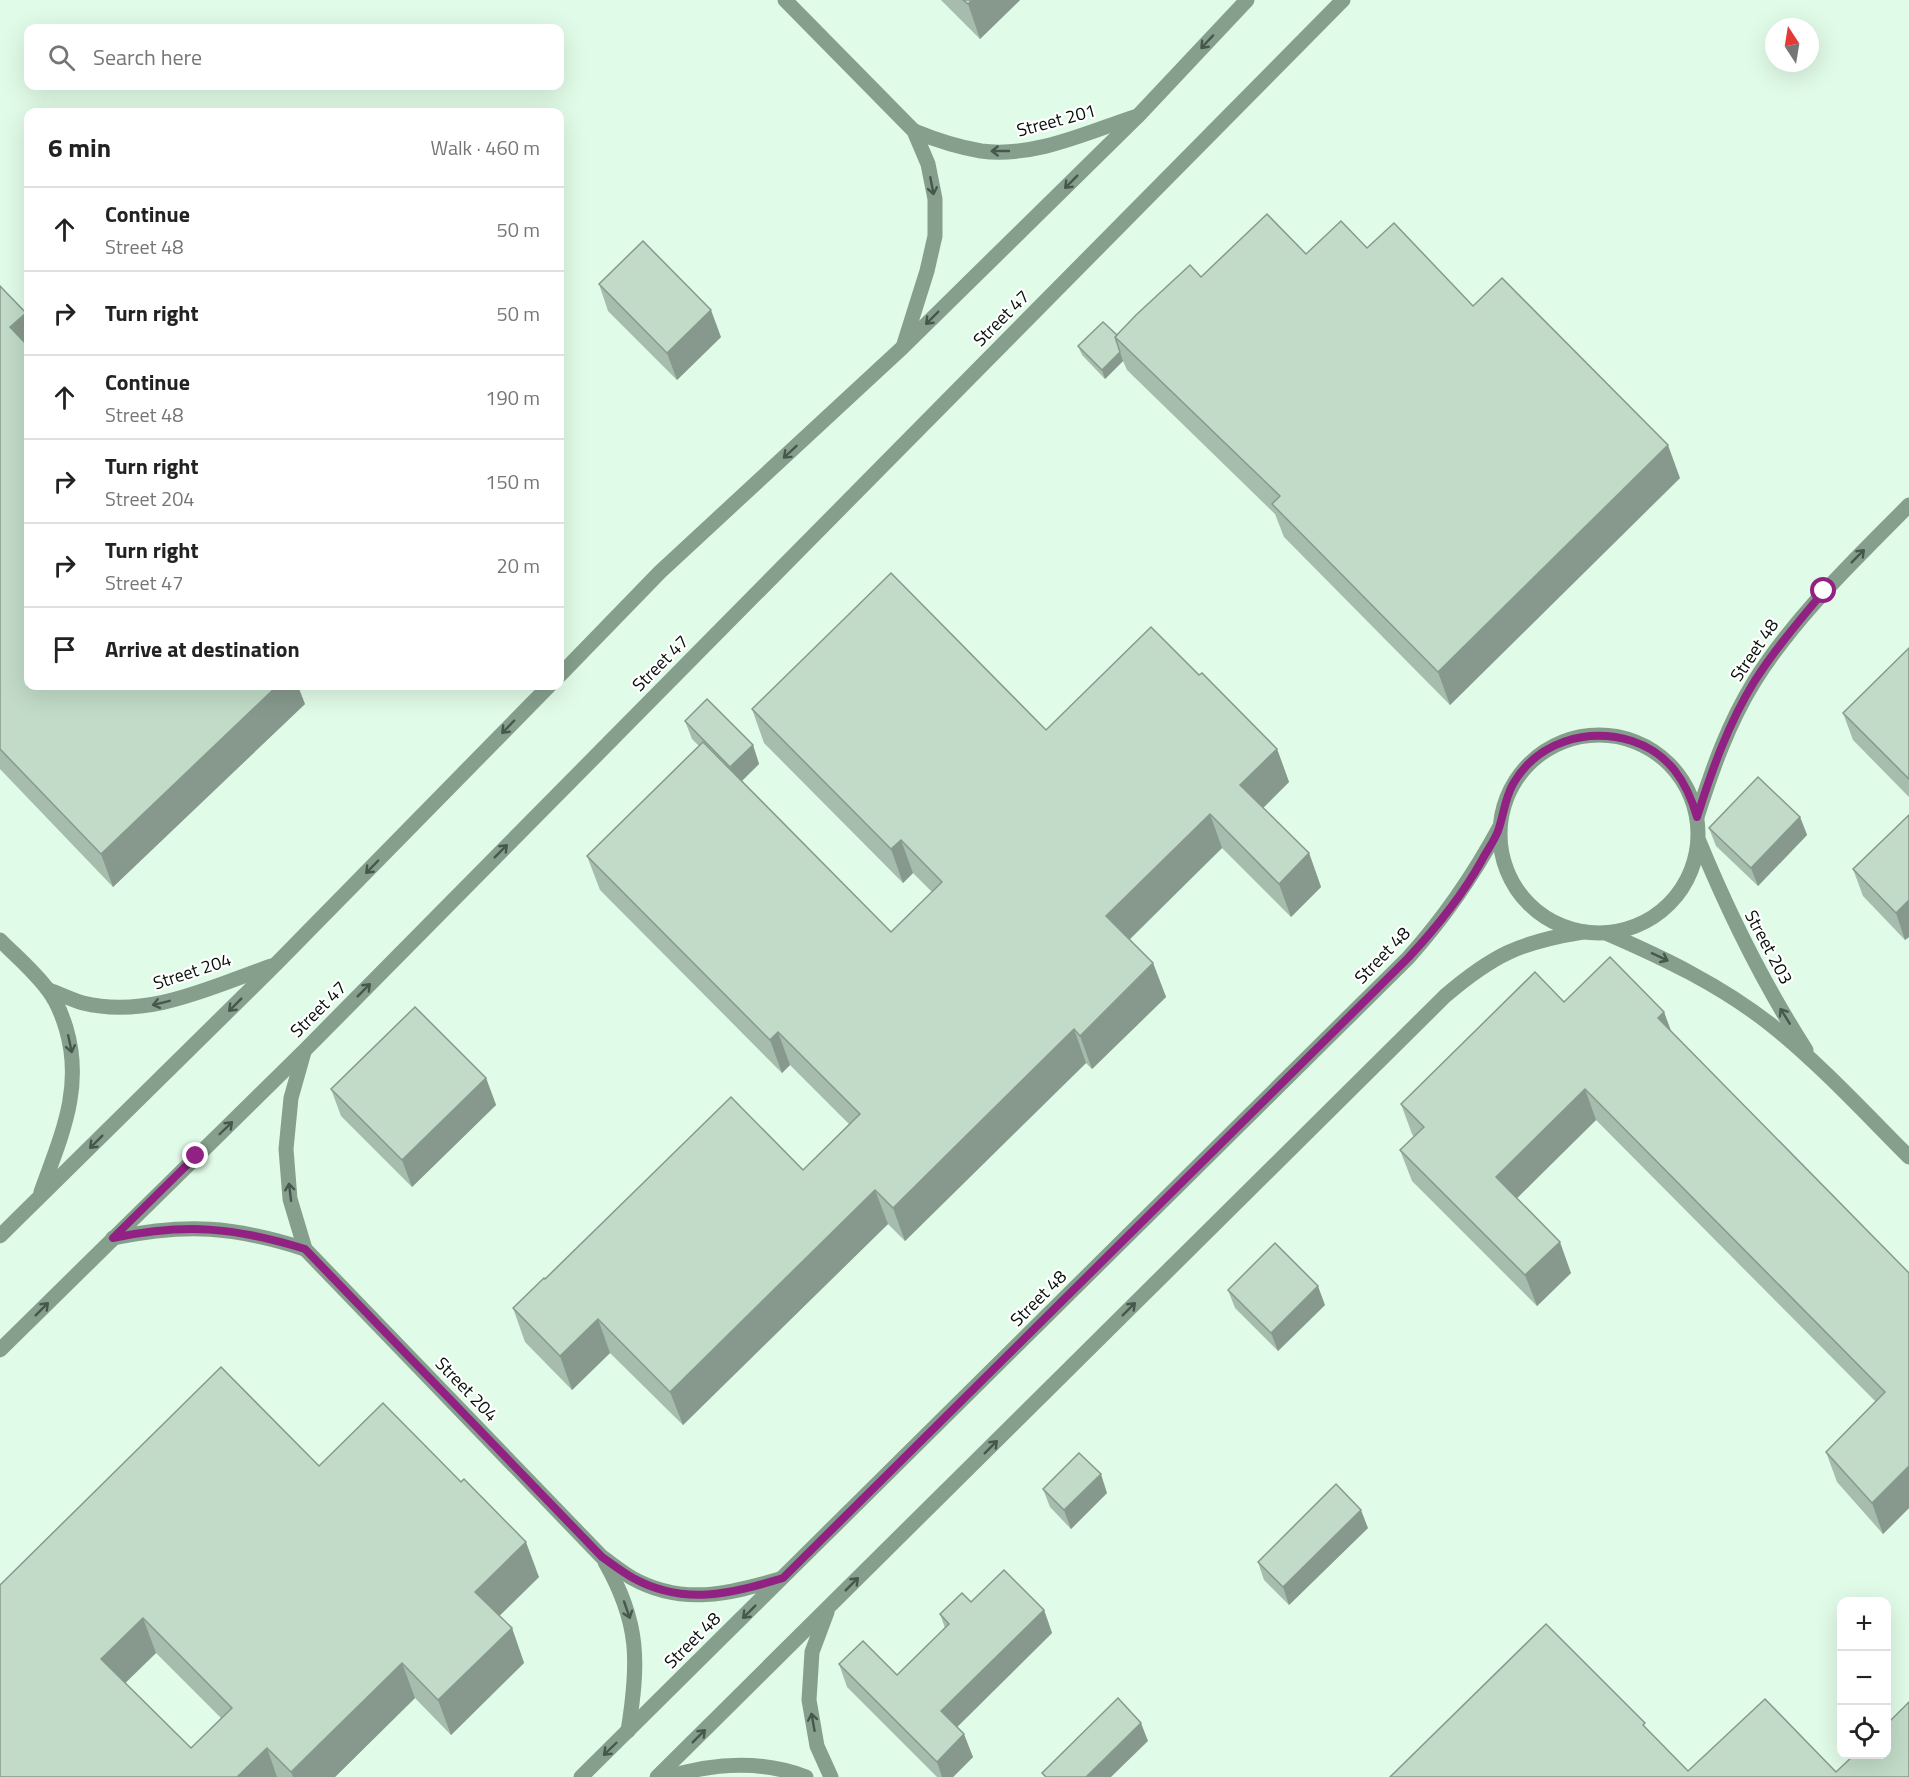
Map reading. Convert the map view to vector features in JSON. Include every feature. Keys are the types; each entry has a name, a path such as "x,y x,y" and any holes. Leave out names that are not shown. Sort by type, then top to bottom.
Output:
{"street":[{"name":"Street 201","path":"785,0 914,131 928,164 935,200 934,236 927,271 903,347"},
{"path":"564,671 660,572 903,347 1137,117 1247,0"},
{"name":"Street 47","path":"0,1350 305,1050 1342,0"},
{"name":"Street 201","path":"914,131 947,144 974,149 1019,151 1053,144 1137,117"},
{"name":"Street 48","path":"1697,817 1712,770 1731,725 1754,682 1782,641 1824,591 1909,505"},
{"path":"0,1236 276,964 545,690"},
{"path":"657,1777 1445,996 1474,971 1508,951 1544,938 1583,932 1606,933 1629,929 1651,919 1670,904 1684,885 1694,864 1699,841 1697,817 1691,794 1678,773 1661,756 1633,741 1617,736 1593,735 1569,739 1547,750 1528,765 1513,784 1503,806 1499,828 1500,853 1508,876 1521,896 1538,913 1559,926 1583,932"},
{"name":"Street 48","path":"581,1777 1408,958 1435,929 1458,897 1499,828"},
{"name":"Street 203","path":"1699,841 1750,956 1816,1065"},
{"name":"Street 203","path":"1606,933 1664,958 1718,988 1769,1024 1816,1065 1909,1157"},
{"name":"Street 204","path":"0,940 49,990 62,1017 71,1045 74,1074 71,1103 38,1198"},
{"name":"Street 204","path":"49,990 83,1003 120,1007 157,1005 276,964"},
{"name":"Street 204","path":"305,1050 291,1098 286,1149 290,1199 305,1249 602,1557 633,1579 669,1592 706,1596 743,1590 783,1578"},
{"name":"Street 204","path":"113,1238 151,1230 199,1228 229,1230 267,1237 305,1249"},
{"name":"Street 204","path":"602,1557 620,1588 633,1632 636,1655 635,1690 628,1731"},
{"path":"828,1608 812,1652 809,1700 817,1746 831,1777"},
{"path":"668,1777 697,1768 745,1764 791,1771 806,1777"}],"building":[{"path":"1267,214 1306,254 1341,221 1367,248 1394,223 1473,306 1502,278 1668,445 1438,672 1272,504 1280,496 1115,337 1190,265 1201,277"},
{"path":"643,241 711,310 667,353 599,284"},
{"path":"0,286 24,311 24,315 10,327 24,342 24,690 273,690 101,854 0,749"},
{"path":"1103,322 1117,335 1115,337 1120,352 1102,370 1078,346"},
{"path":"891,573 1046,730 1151,627 1199,675 1202,673 1277,749 1240,785 1309,853 1279,884 1210,814 1106,916 1153,963 1080,1036 1074,1029 893,1208 875,1190 670,1392 598,1319 560,1356 513,1308 731,1097 803,1170 860,1114 778,1032 770,1040 587,856 703,742 891,932 942,882 901,840 891,849 752,709"},
{"path":"1909,648 1909,779 1843,713"},
{"path":"707,699 753,745 730,767 685,721"},
{"path":"1758,777 1800,817 1751,868 1709,828"},
{"path":"1909,815 1909,900 1896,913 1853,869"},
{"path":"1610,957 1664,1012 1658,1018 1909,1273 1909,1466 1872,1503 1826,1452 1885,1392 1585,1089 1496,1177 1560,1242 1525,1275 1400,1150 1424,1127 1401,1104 1535,972 1564,1002"},
{"path":"415,1007 486,1078 402,1160 331,1089"},
{"path":"1275,1243 1318,1286 1271,1333 1228,1290"},
{"path":"221,1367 319,1466 383,1403 461,1482 464,1479 526,1542 475,1592 512,1628 438,1700 402,1663 291,1772 267,1748 237,1777 0,1777 0,1585","holes":["143,1618 232,1708 191,1748 101,1659"]},
{"path":"1079,1453 1101,1474 1064,1510 1043,1489"},
{"path":"1336,1484 1361,1510 1283,1587 1258,1562"},
{"path":"1004,1570 1044,1610 941,1711 964,1734 937,1762 839,1664 863,1641 897,1675 949,1624 940,1614 962,1593 971,1602"},
{"path":"1546,1624 1645,1723 1643,1725 1688,1771 1765,1699 1836,1772 1850,1759 1891,1759 1891,1720 1909,1702 1909,1777 1390,1777"},
{"path":"1118,1698 1141,1723 1086,1777 1046,1777 1042,1773"}],"route":[{"path":"196,1156 113,1238 151,1230 190,1228 229,1230 267,1237 305,1249 602,1557 633,1579 669,1592 706,1596 743,1590 783,1578 1435,929 1480,863 1499,828 1503,806 1513,784 1528,765 1547,750 1569,739 1593,735 1617,736 1640,744 1661,756 1678,773 1691,794 1697,817 1712,770 1731,725 1754,682 1782,641 1824,591"}]}
